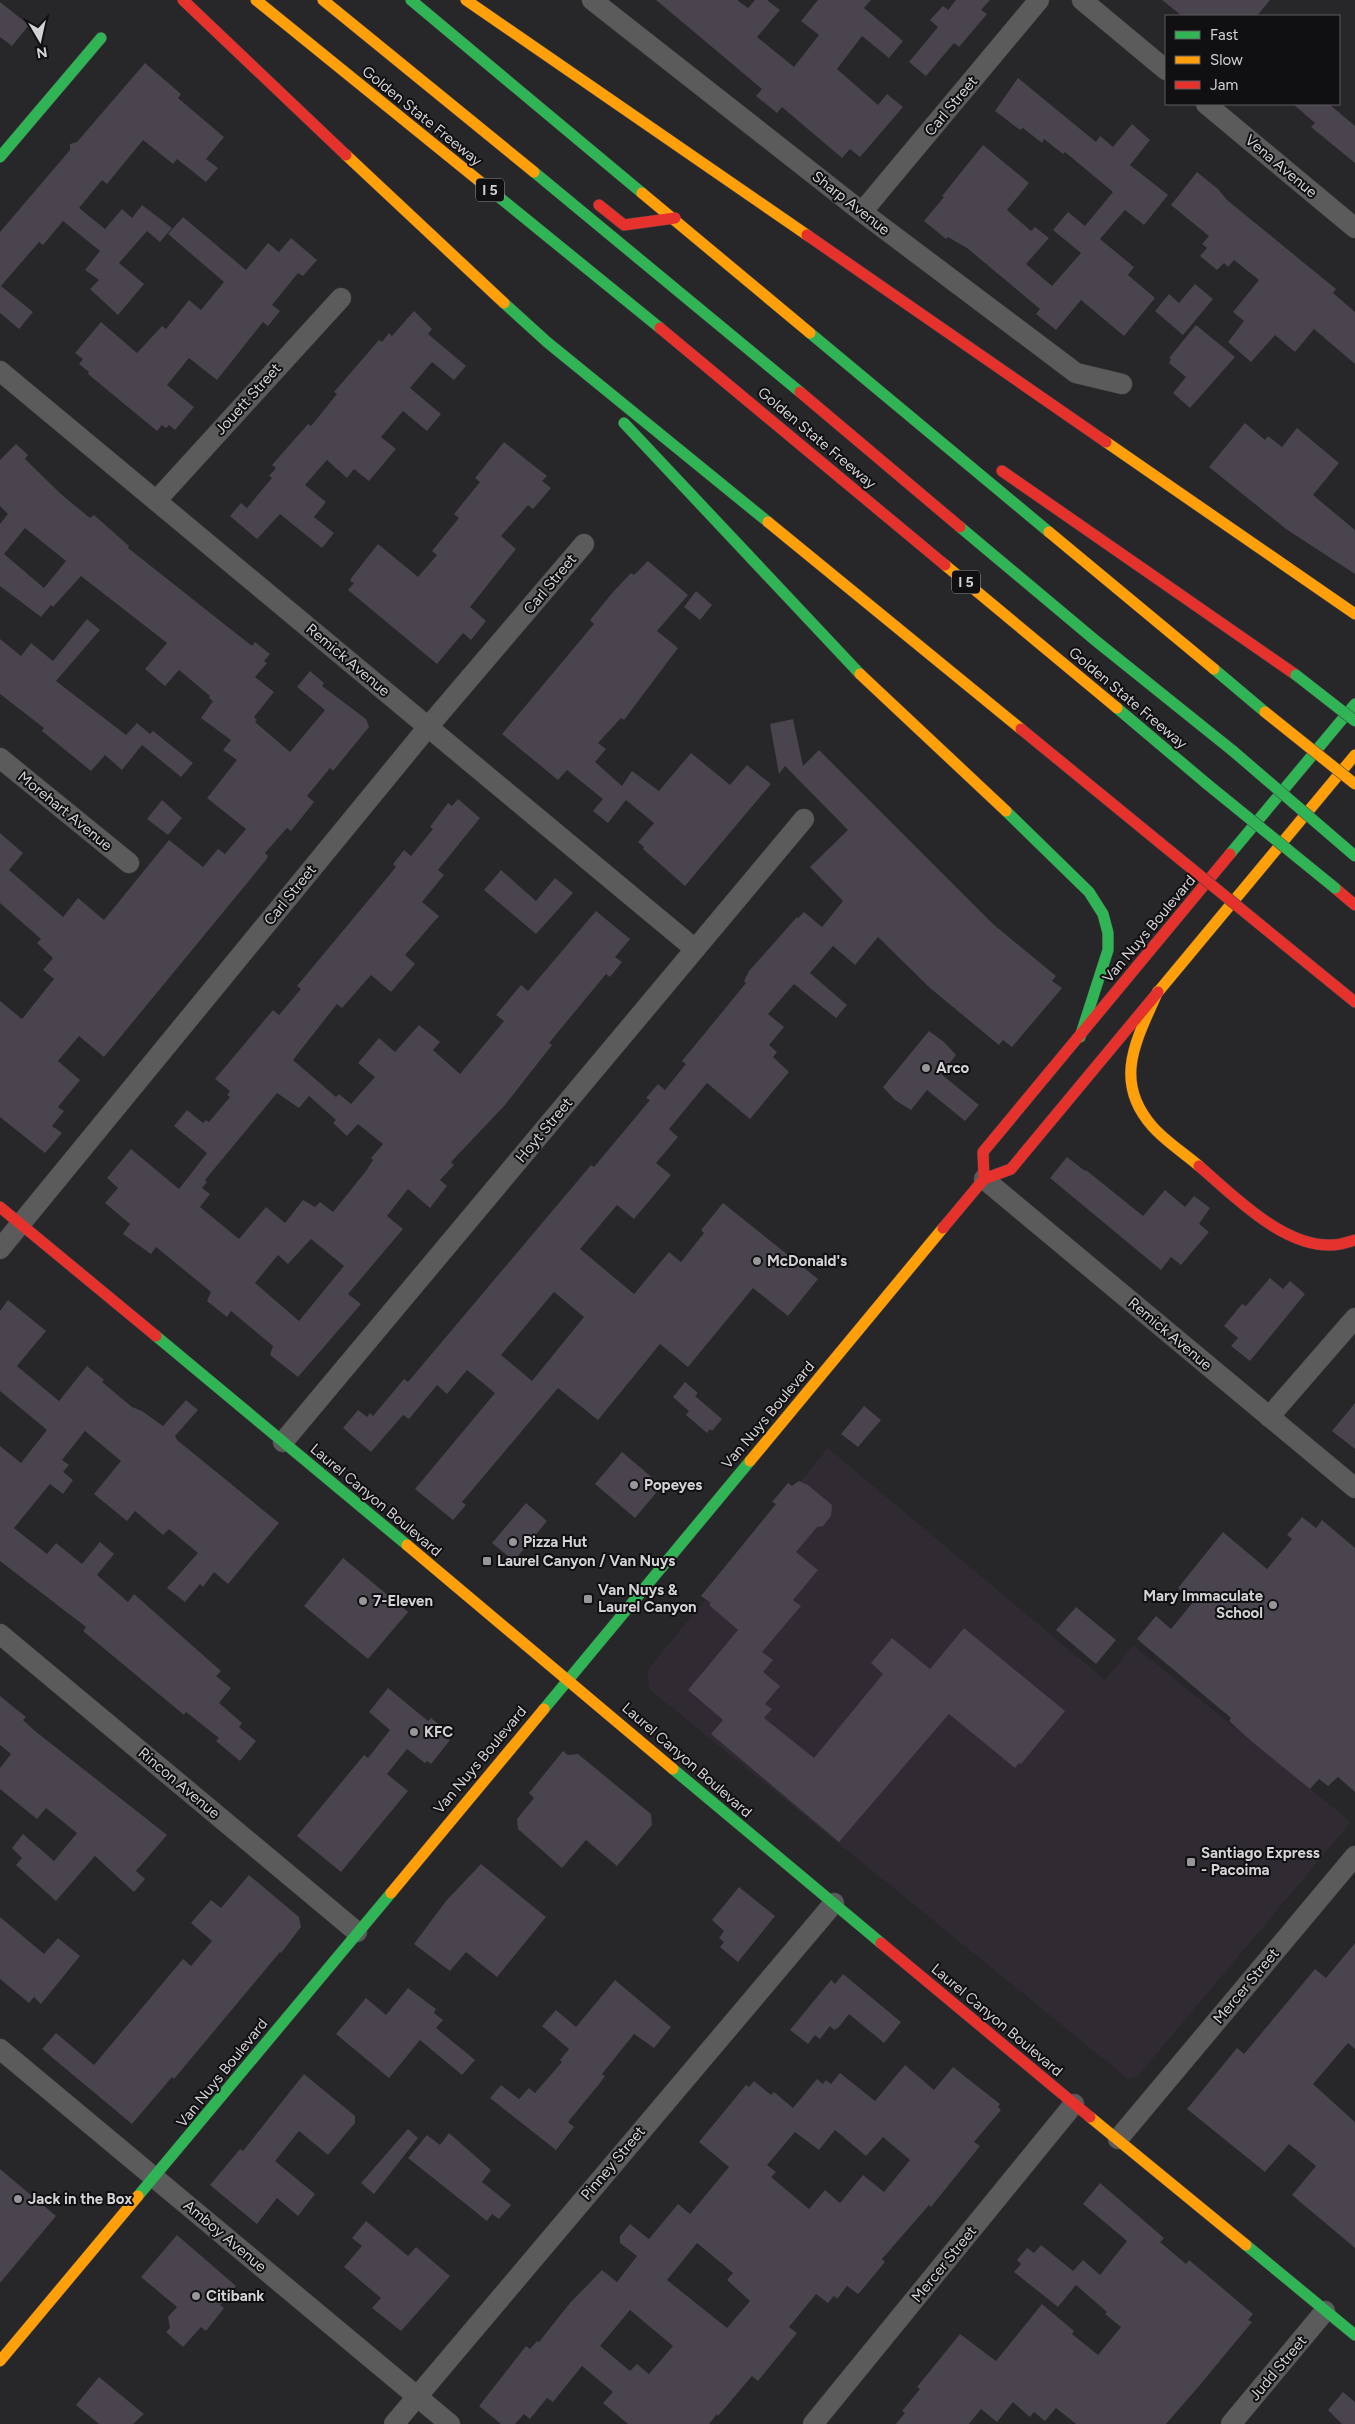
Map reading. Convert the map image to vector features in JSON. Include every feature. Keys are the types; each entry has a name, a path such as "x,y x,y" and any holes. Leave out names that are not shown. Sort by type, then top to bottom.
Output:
{"main road":[{"path":"183,0 428,233 547,342 1355,1002"},
{"name":"Golden State Freeway","path":"256,0 725,380 1207,784 1355,905"},
{"path":"323,0 715,321 1096,641 1233,751 1355,856"},
{"path":"411,0 856,369 1265,712 1355,784"},
{"path":"466,0 1355,614"},
{"path":"0,157 101,38"},
{"path":"586,194 624,225 674,218"},
{"path":"547,342 849,663 1045,847 1089,892 1104,914 1108,933 1108,950 1080,1037"},
{"path":"856,369 954,437"},
{"path":"994,465 1296,675 1355,721"},
{"name":"Van Nuys Boulevard","path":"984,1179 983,1152 1355,704"},
{"name":"Van Nuys Boulevard","path":"0,2361 156,2178 357,1932 984,1179 1011,1169 1355,755"},
{"path":"1158,991 1135,1044 1132,1070 1131,1089 1139,1109 1148,1121 1256,1214 1297,1239 1332,1245 1355,1240"},
{"name":"Laurel Canyon Boulevard","path":"0,1207 568,1678 1074,2104 1355,2335"}],"street":[{"name":"Sharp Avenue","path":"592,0 862,212 1076,372 1122,384"},
{"name":"Carl Street","path":"862,212 1039,0"},
{"path":"1082,0 1165,69"},
{"name":"Vena Avenue","path":"1207,105 1355,228"},
{"name":"Jouett Street","path":"156,501 341,298"},
{"name":"Remick Avenue","path":"0,371 696,949"},
{"name":"Carl Street","path":"0,1248 428,727 584,544"},
{"name":"Morehart Avenue","path":"0,758 129,863"},
{"name":"Hoyt Street","path":"283,1442 804,819"},
{"name":"Remick Avenue","path":"984,1179 1355,1488"},
{"path":"1269,1417 1355,1318"},
{"name":"Rincon Avenue","path":"0,1634 357,1932"},
{"name":"Mercer Street","path":"1118,2139 1355,1856"},
{"name":"Pinney Street","path":"394,2424 834,1903"},
{"name":"Amboy Avenue","path":"0,2049 450,2424"},
{"name":"Mercer Street","path":"814,2424 1074,2104"},
{"name":"Judd Street","path":"1231,2424 1325,2311"}],"shaded area":[{"path":"828,1448 1105,1680 1133,1645 1351,1822 1138,2076 1128,2079 649,1689 647,1671"}],"building":[{"path":"656,0 737,0 748,8 755,0 767,0 780,10 757,37 794,67 819,35 801,21 818,0 871,0 864,8 903,41 889,58 862,36 837,69 878,105 887,94 903,107 860,157 850,149 842,158 782,107 777,113 756,96 762,89"},
{"path":"956,0 990,0 981,10 987,14 959,47 954,43 926,76 909,62 938,27 930,20 943,6 948,10"},
{"path":"1162,0 1270,0 1258,15 1181,15"},
{"path":"0,2 29,25 12,46 0,37"},
{"path":"145,63 181,94 178,98 224,137 206,159 218,168 206,182 177,159 173,164 143,140 107,184 102,180 79,208 105,229 122,209 132,218 142,205 172,228 160,242 147,231 119,263 144,284 118,315 90,289 99,280 85,270 100,251 63,221 43,245 39,242 1,286 33,312 19,329 0,313 0,232 70,150 70,144 77,142"},
{"path":"1018,78 1096,142 1100,136 1113,147 1132,124 1150,140 1130,165 1168,195 1144,225 1125,210 1100,239 1134,267 1128,275 1155,298 1124,336 1081,300 1056,330 1036,314 1040,309 967,248 948,237 946,239 924,221 983,145 1029,183 1007,210 1031,231 1035,227 1049,238 1026,264 1052,286 1081,253 1053,230 1068,212 1085,226 1113,192 1065,152 1063,154 1044,139 1042,143 1023,128 1020,130 995,111"},
{"path":"1294,105 1330,105 1355,126 1355,163 1311,127 1315,123"},
{"path":"1197,172 1218,189 1227,200 1336,289 1333,293 1355,312 1355,364 1314,329 1295,352 1275,335 1251,362 1228,342 1244,321 1233,312 1259,280 1234,260 1228,267 1224,263 1217,270 1200,256 1207,248 1202,244 1209,236 1171,205"},
{"path":"183,217 246,270 268,243 279,252 291,238 317,260 303,276 298,273 272,305 280,311 268,326 263,322 217,380 189,358 167,385 194,407 175,430 169,425 166,428 162,425 157,431 88,374 89,372 79,364 83,359 75,353 101,322 137,353 162,326 166,329 189,300 201,310 224,282 168,234"},
{"path":"1195,284 1213,299 1183,335 1155,311 1169,294 1179,303"},
{"path":"414,311 432,329 428,334 466,366 454,380 432,362 410,388 441,414 427,431 403,411 381,437 396,449 369,481 354,469 347,478 327,460 305,485 326,502 314,517 334,533 322,548 280,514 257,539 230,516 241,503 247,508 272,478 269,476 276,468 272,465 308,424 311,426 337,394 334,392 379,340 382,342 389,333 392,336"},
{"path":"1196,325 1235,357 1190,408 1173,393 1186,377 1169,363 1171,359 1169,358"},
{"path":"1245,423 1265,440 1268,436 1282,447 1297,428 1339,463 1313,495 1355,530 1355,574 1286,529 1209,467"},
{"path":"504,442 547,476 542,481 551,488 533,509 528,505 501,536 516,549 470,607 486,621 471,640 463,633 437,664 348,590 354,583 350,581 378,544 418,577 437,555 432,551 459,518 454,514 480,482 475,478"},
{"path":"16,444 28,455 25,459 62,495 90,518 94,515 129,546 128,548 252,646 255,642 270,654 264,661 267,663 255,677 274,692 254,717 257,720 255,722 290,752 325,710 297,687 310,671 324,683 322,686 366,719 369,727 333,771 330,768 307,796 314,802 291,831 287,828 265,853 268,856 266,860 104,1057 79,1036 58,1061 80,1080 58,1107 64,1111 52,1126 62,1133 45,1153 0,1117 0,1001 22,1019 54,979 43,970 53,958 37,943 41,939 0,903 0,833 23,853 9,870 63,917 78,898 104,920 169,840 203,867 218,849 225,854 246,829 207,798 237,760 223,750 231,740 201,718 213,701 209,698 210,696 179,670 165,686 145,669 167,643 81,576 53,607 51,605 41,617 0,586 0,524 8,514 0,506 0,460","holes":["25,528 66,561 44,588 4,554"]},
{"path":"648,561 688,595 657,631 678,648 624,720 621,718 598,743 606,749 595,762 622,786 632,771 659,791 691,753 730,785 747,765 771,784 685,886 643,849 644,847 638,842 654,823 626,800 608,823 593,811 603,799 567,770 558,780 502,734 594,624 590,620 613,592 631,573 634,575"},
{"path":"696,591 712,605 700,620 684,607"},
{"path":"87,619 100,630 56,681 126,735 137,723 150,734 153,731 193,763 181,777 142,745 122,770 105,755 91,771 42,731 44,728 0,694 0,639 21,656 31,643 53,661"},
{"path":"793,719 803,766 819,750 993,924 1056,976 1052,981 1062,988 1012,1047 1003,1040 999,1045 930,988 878,937 855,965 833,946 810,973 847,1005 836,1018 794,984 768,1014 784,1027 769,1045 777,1052 773,1057 789,1072 750,1119 707,1083 669,1129 678,1137 656,1163 671,1175 634,1219 617,1205 580,1249 634,1294 669,1252 681,1262 704,1233 701,1230 723,1203 818,1279 788,1316 753,1288 688,1367 660,1344 598,1420 558,1388 462,1502 466,1505 453,1520 415,1489 495,1393 467,1370 447,1394 437,1385 409,1419 403,1415 371,1452 343,1428 358,1410 367,1417 370,1413 373,1416 404,1379 408,1382 591,1165 594,1167 650,1100 646,1098 658,1084 665,1090 686,1064 682,1061 746,983 744,981 749,971 797,917 804,912 822,927 843,901 810,867 848,830 785,766 779,774 770,724","holes":["554,1292 584,1317 532,1381 501,1355"]},
{"path":"458,799 480,818 438,870 444,875 422,902 439,916 405,955 415,964 391,992 371,975 342,1008 337,1004 293,1060 336,1097 339,1094 351,1104 375,1077 358,1063 379,1038 395,1052 419,1025 440,1042 433,1050 460,1074 504,1021 496,1015 521,985 528,991 596,911 630,939 615,957 622,962 610,977 606,974 549,1043 552,1045 505,1105 451,1162 454,1165 440,1180 447,1186 430,1208 408,1189 387,1216 403,1229 348,1294 361,1304 298,1377 270,1355 273,1346 231,1311 227,1317 207,1301 211,1292 156,1247 151,1254 123,1234 130,1224 105,1203 118,1188 107,1178 131,1149 179,1189 207,1153 174,1126 187,1110 203,1123 206,1120 209,1122 230,1097 227,1095 230,1091 215,1079 273,1010 279,1015 301,989 297,986 396,867 393,864 404,850 411,856 433,829 430,827 448,803 452,806","holes":["277,1093 299,1108 309,1096 336,1120 333,1123 347,1136 358,1124 383,1144 371,1158 373,1160 366,1171 333,1212 320,1202 315,1207 303,1200 285,1223 266,1207 239,1239 200,1207 210,1194 202,1188 207,1182 205,1180","311,1239 344,1266 299,1321 255,1283 278,1255 288,1264"]},
{"path":"162,800 182,818 168,835 147,819"},
{"path":"501,870 536,901 555,878 573,893 536,934 484,890"},
{"path":"929,1031 944,1042 956,1055 941,1074 979,1105 965,1121 927,1090 911,1110 895,1100 883,1087"},
{"path":"1067,1157 1143,1216 1165,1190 1185,1207 1194,1196 1210,1208 1199,1224 1209,1232 1181,1265 1171,1257 1161,1270 1050,1178"},
{"path":"1270,1278 1283,1289 1290,1281 1305,1294 1250,1361 1231,1346 1238,1338 1224,1326 1242,1304 1246,1306"},
{"path":"8,1300 46,1331 17,1366 59,1401 87,1366 104,1380 102,1382 132,1407 142,1411 163,1426 186,1400 198,1410 175,1436 177,1440 279,1523 228,1584 214,1572 203,1587 200,1584 185,1602 167,1588 198,1553 169,1529 163,1535 135,1511 127,1521 94,1494 121,1461 85,1431 62,1460 69,1465 63,1472 73,1480 63,1494 50,1484 14,1528 47,1554 56,1543 82,1564 100,1542 114,1554 97,1575 128,1602 134,1594 221,1671 216,1676 231,1688 219,1703 242,1723 239,1727 256,1741 240,1761 216,1741 219,1738 186,1712 184,1715 83,1631 86,1627 0,1561 0,1446 21,1463 47,1430 0,1391 0,1311"},
{"path":"685,1382 698,1393 695,1396 722,1419 712,1431 710,1429 707,1433 686,1415 689,1411 673,1397"},
{"path":"1355,1403 1355,1449 1332,1431"},
{"path":"864,1406 881,1420 858,1447 841,1434"},
{"path":"622,1452 662,1486 635,1518 595,1484"},
{"path":"799,1481 808,1485 832,1505 831,1516 823,1526 817,1527 796,1552 818,1570 793,1600 801,1606 762,1652 773,1660 763,1672 780,1686 765,1704 772,1709 764,1718 814,1758 883,1674 871,1663 892,1638 930,1669 964,1628 1065,1711 1021,1764 1019,1763 1015,1768 949,1714 839,1842 711,1734 723,1720 688,1690 738,1630 709,1605 711,1603 701,1596 776,1504 772,1502 788,1483 792,1486"},
{"path":"526,1503 547,1521 514,1561 492,1543"},
{"path":"1302,1517 1316,1528 1322,1520 1355,1548 1355,1792 1338,1777 1328,1786 1319,1779 1310,1789 1251,1741 1229,1721 1231,1718 1137,1639 1156,1616 1171,1629 1194,1601 1178,1588 1223,1532 1267,1569 1292,1539 1287,1535"},
{"path":"343,1558 408,1612 368,1659 304,1606"},
{"path":"1076,1607 1116,1640 1096,1664 1056,1630"},
{"path":"388,1688 428,1721 431,1718 443,1728 440,1732 450,1740 431,1764 427,1761 425,1763 407,1749 387,1774 408,1791 341,1872 297,1836 364,1755 368,1758 390,1730 369,1712"},
{"path":"0,1696 26,1717 23,1720 35,1731 167,1835 136,1871 145,1879 134,1892 95,1856 56,1901 16,1865 22,1858 12,1848 23,1834 54,1861 77,1833 46,1808 37,1819 0,1789 0,1768 11,1754 0,1745"},
{"path":"563,1751 568,1755 578,1754 651,1814 652,1825 617,1866 586,1840 562,1868 518,1829 517,1819 534,1798 529,1793"},
{"path":"481,1864 546,1917 497,1977 466,1952 450,1971 414,1944 446,1901"},
{"path":"249,1875 299,1917 301,1927 174,2079 172,2077 132,2124 42,2049 56,2033 94,2065 183,1959 191,1966 212,1941 191,1923 211,1900 221,1908"},
{"path":"739,1887 775,1916 738,1962 720,1947 724,1942 719,1938 724,1931 712,1920"},
{"path":"0,1917 44,1954 58,1938 80,1956 41,2004 34,1997 29,2003 0,1979"},
{"path":"1355,1943 1355,2049 1348,2043 1313,2084 1355,2122 1355,2248 1292,2195 1316,2166 1289,2144 1265,2172 1187,2109 1237,2048 1244,2054 1315,1969 1326,1978"},
{"path":"843,1974 901,2022 884,2043 849,2014 839,2027 834,2030 830,2026 820,2039 815,2035 808,2044 790,2030 831,1980 835,1984"},
{"path":"615,1980 671,2027 654,2048 634,2034 602,2074 605,2076 600,2083 568,2122 574,2127 556,2150 490,2098 501,2085 519,2099 529,2088 535,2093 562,2062 560,2060 569,2049 542,2026 556,2010 576,2027"},
{"path":"408,1988 436,2009 434,2013 443,2020 436,2028 475,2060 462,2075 420,2040 389,2078 336,2034 366,1998 386,2015"},
{"path":"905,2065 934,2090 953,2067 1000,2104 998,2107 1001,2110 974,2142 980,2146 931,2207 929,2205 882,2259 885,2262 861,2291 858,2294 847,2286 837,2299 834,2296 828,2303 816,2294 789,2327 797,2333 758,2381 752,2376 709,2424 628,2424 603,2403 613,2392 582,2366 553,2402 547,2398 530,2419 524,2414 515,2424 501,2424 479,2406 526,2346 530,2349 537,2341 539,2342 570,2303 602,2270 617,2282 637,2256 620,2243 620,2236 630,2224 649,2239 678,2204 690,2214 729,2167 699,2142 746,2085 749,2087 754,2081 771,2095 774,2092 793,2108 817,2079 823,2084 826,2080 831,2084 840,2073 875,2101","holes":["835,2130 866,2156 883,2137 910,2160 884,2192 863,2175 840,2203 825,2190 809,2209 771,2177 776,2172 767,2165 795,2132 819,2150","697,2243 733,2273 727,2280 750,2301 727,2328 667,2280","630,2310 673,2346 649,2374 637,2364 630,2371 600,2346"]},
{"path":"304,2074 355,2116 355,2123 328,2155 299,2131 275,2161 315,2194 298,2216 277,2198 257,2224 210,2185 240,2149 243,2151"},
{"path":"408,2129 418,2138 374,2194 361,2183"},
{"path":"449,2133 491,2170 482,2182 511,2205 499,2219 492,2214 487,2221 408,2158 427,2135 440,2145"},
{"name":"Jack in the Box","path":"0,2169 56,2216 0,2283"},
{"path":"1100,2183 1164,2238 1160,2242 1186,2264 1189,2260 1253,2314 1248,2320 1252,2322 1199,2386 1166,2424 1076,2424 1056,2408 1045,2421 1034,2412 1030,2417 1013,2402 997,2422 981,2409 969,2424 896,2424 905,2413 902,2411 920,2389 917,2387 960,2334 996,2361 1042,2304 1074,2331 1072,2334 1098,2355 1121,2327 1105,2314 1107,2312 1076,2285 1058,2307 1014,2272 1021,2264 1017,2260 1027,2248 1034,2253 1041,2245 1073,2271 1083,2260 1100,2275 1127,2241 1083,2204"},
{"path":"366,2221 408,2256 416,2247 450,2276 401,2331 372,2308 381,2298 344,2267 362,2246 352,2238"},
{"name":"Citibank","path":"177,2235 236,2286 220,2305 224,2308 206,2331 201,2327 183,2347 166,2332 170,2328 168,2317 177,2307 141,2277"},
{"path":"99,2377 144,2414 133,2424 99,2424 76,2405"},
{"path":"1343,2392 1355,2402 1355,2424 1342,2424 1328,2410"}],"traffic: fast":[{"path":"411,0 642,193"},
{"path":"0,157 101,38"},
{"path":"534,172 800,392"},
{"path":"494,193 660,328"},
{"path":"504,303 547,342 768,522"},
{"path":"810,333 1049,532"},
{"path":"624,423 860,674"},
{"path":"960,527 1096,641 1233,751"},
{"path":"1214,669 1265,712"},
{"path":"1296,675 1355,721"},
{"path":"1230,854 1355,704"},
{"path":"1117,708 1207,784"},
{"path":"1233,751 1355,856"},
{"path":"1207,784 1335,888"},
{"path":"1006,811 1089,892 1103,914 1108,933 1108,950 1080,1037"},
{"path":"156,1336 407,1545"},
{"path":"544,1709 750,1461"},
{"path":"673,1769 881,1943"},
{"path":"138,2196 391,1893"},
{"path":"1246,2245 1355,2335"}],"traffic: slow":[{"path":"256,0 494,193"},
{"path":"323,0 534,172"},
{"path":"466,0 807,235"},
{"path":"346,155 504,303"},
{"path":"642,193 810,333"},
{"path":"1106,442 1355,614"},
{"path":"768,522 1021,729"},
{"path":"1049,532 1214,669"},
{"path":"945,565 1117,708"},
{"path":"860,674 1006,811"},
{"path":"1265,712 1355,784"},
{"path":"1158,992 1355,755"},
{"path":"1158,991 1136,1043 1132,1059 1131,1076 1133,1092 1140,1109 1152,1126 1199,1166"},
{"path":"750,1461 943,1228"},
{"path":"407,1545 673,1769"},
{"path":"391,1893 544,1709"},
{"path":"1090,2117 1246,2245"},
{"path":"0,2361 138,2196"}],"traffic: jam":[{"path":"183,0 346,155"},
{"path":"599,205 624,225 675,218"},
{"path":"807,235 1106,442"},
{"path":"660,328 945,565"},
{"path":"800,392 960,527"},
{"path":"1002,471 1296,675"},
{"path":"1021,729 1159,842"},
{"path":"1159,842 1285,945"},
{"path":"984,1179 983,1152 1230,854"},
{"path":"1335,888 1355,905"},
{"path":"1285,945 1355,1002"},
{"path":"943,1228 984,1179 1011,1169 1158,992"},
{"path":"1199,1166 1260,1218 1295,1238 1332,1245 1355,1240"},
{"path":"0,1207 156,1336"},
{"path":"881,1943 1090,2117"}],"place":[{"name":"Arco","path":"926,1068"},
{"name":"McDonald's","path":"757,1261"},
{"name":"Popeyes","path":"634,1485"},
{"name":"Pizza Hut","path":"513,1542"},
{"name":"Laurel Canyon / Van Nuys","path":"487,1561"},
{"name":"Van Nuys & Laurel Canyon","path":"588,1599"},
{"name":"7-Eleven","path":"363,1601"},
{"name":"Mary Immaculate School","path":"1273,1605"},
{"name":"KFC","path":"414,1732"},
{"name":"Santiago Express - Pacoima","path":"1191,1862"},
{"name":"Jack in the Box","path":"18,2199"},
{"name":"Citibank","path":"196,2296"}]}
